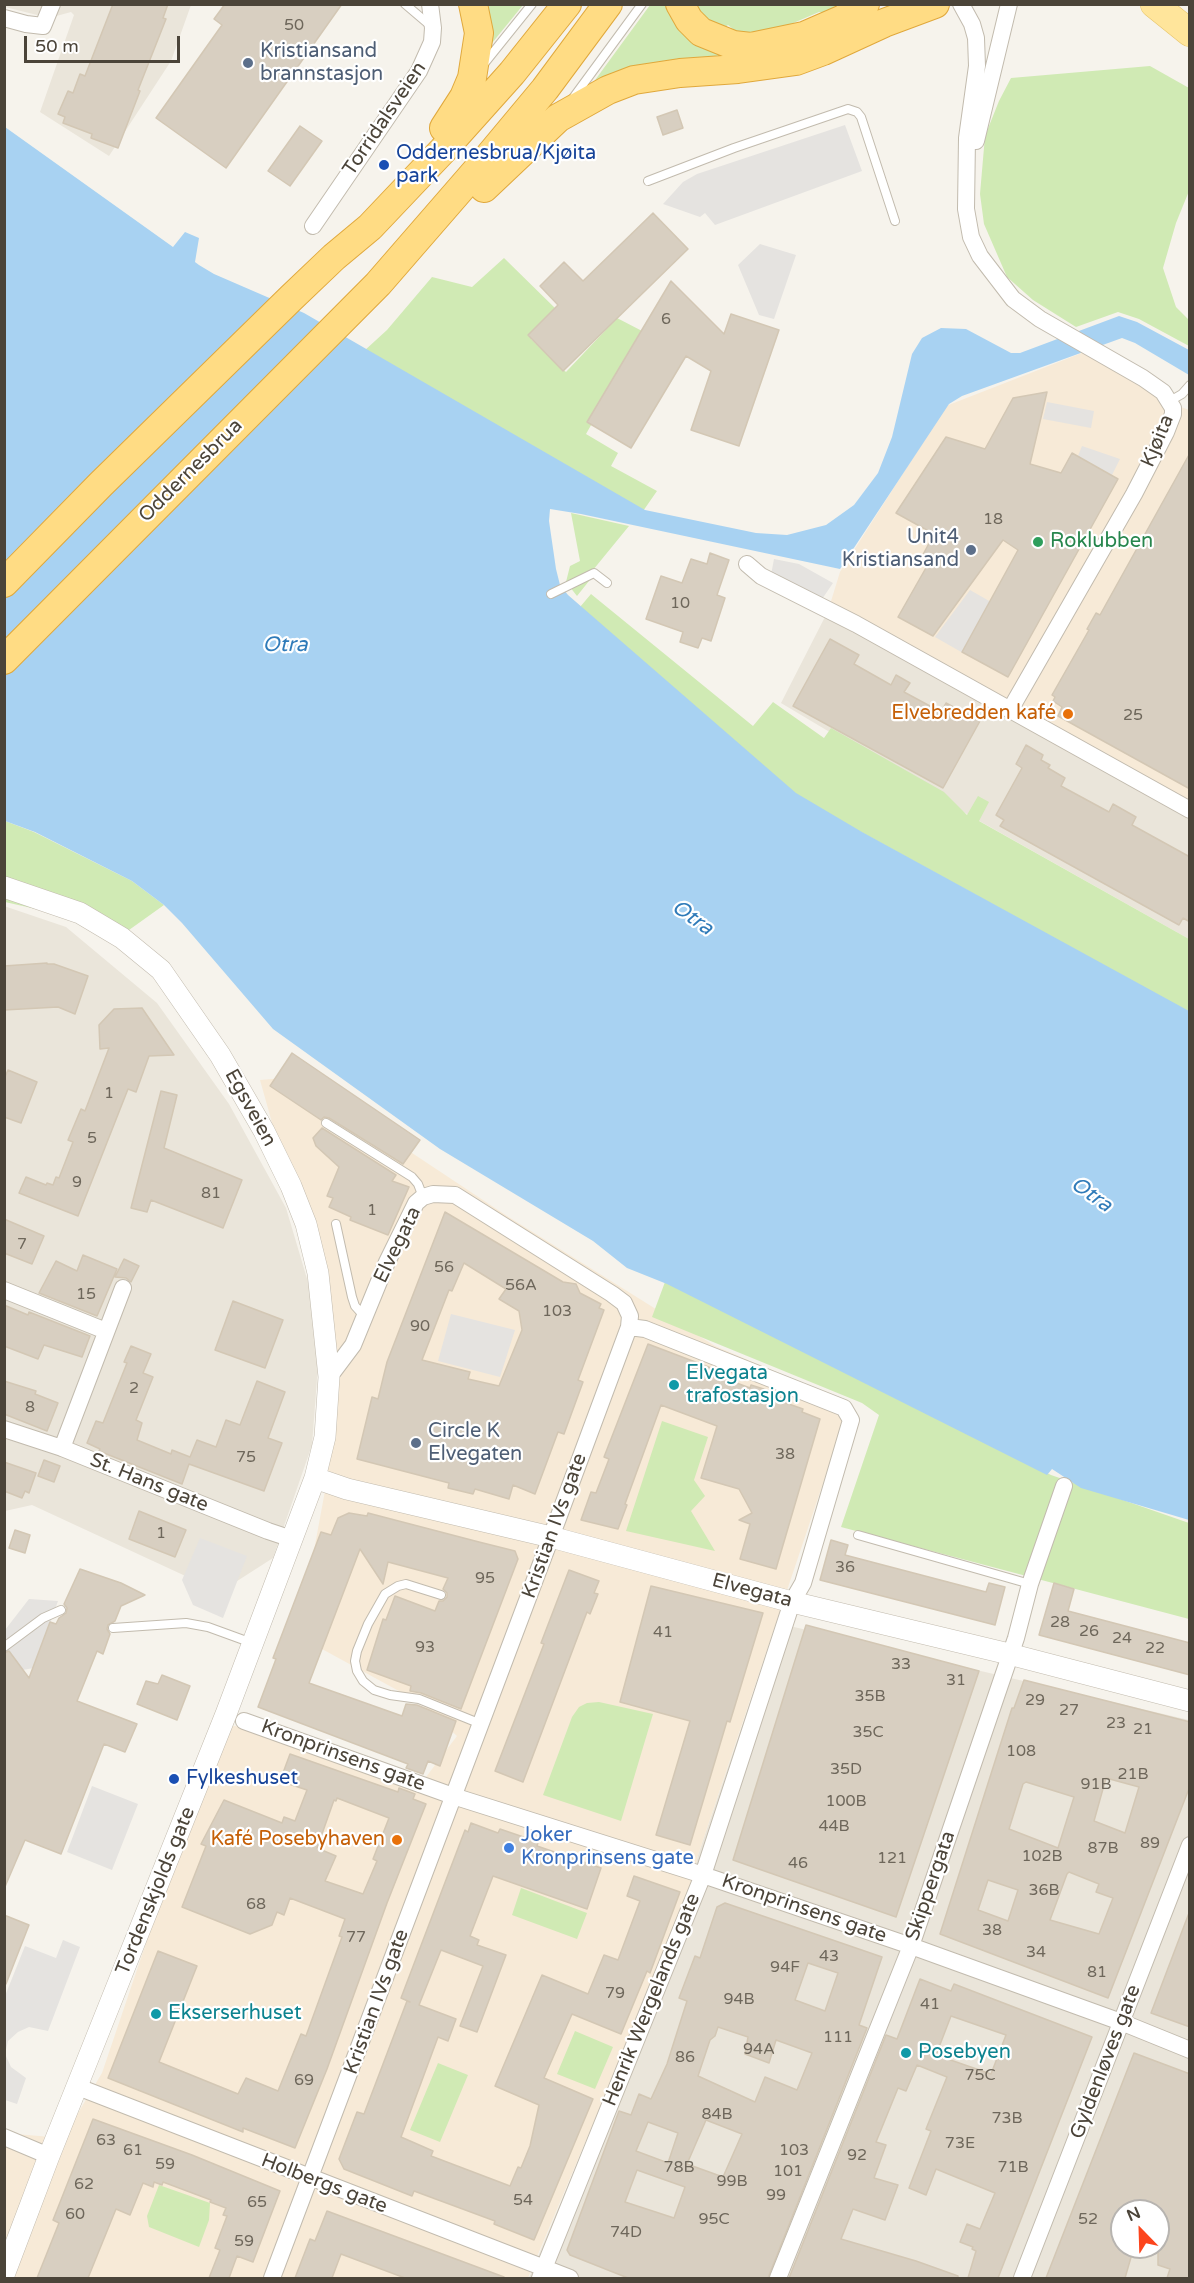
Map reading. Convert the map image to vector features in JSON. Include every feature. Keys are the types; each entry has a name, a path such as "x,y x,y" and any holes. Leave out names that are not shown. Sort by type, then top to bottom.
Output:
{"highway":[{"path":"334,257 360,220 433,141 464,97 472,78 479,33 473,4"},
{"path":"4,583 101,484 334,257 370,227 444,150 512,73 567,4"},
{"path":"378,284 504,139 545,89 608,4"},
{"path":"680,4 689,20 701,32 733,45 751,46 804,36 843,19 865,4"},
{"path":"378,284 432,242 538,134 558,118 608,90 634,80 796,61 935,4"},
{"name":"Oddernesbrua","path":"4,660 378,284"}],"main road":[{"path":"1154,4 1190,33"},
{"path":"1175,4 1190,16"}],"street":[{"path":"4,18 44,26 51,4"},
{"name":"Torridalsveien","path":"313,226 419,71 432,42 430,4"},
{"name":"Kjøita","path":"961,4 972,24 977,53 967,138 966,209 971,237 980,256 1014,299 1064,334 1143,378 1163,392 1173,408 1171,420 1139,484 1010,710"},
{"name":"Kjøita","path":"967,164 976,140 1009,4"},
{"path":"747,564 761,576 864,628 1190,810"},
{"name":"Egsveien","path":"4,887 80,913 122,938 161,970 220,1055 264,1131 291,1186 306,1224 318,1273 328,1377 325,1437"},
{"name":"Elvegata","path":"328,1377 352,1345 416,1203 423,1197 433,1194 455,1195 624,1303 630,1316 629,1327 645,1329 844,1408 851,1420 803,1583"},
{"path":"62,1448 123,1288"},
{"path":"4,1290 106,1331"},
{"name":"Kristian IVs gate","path":"272,2278 629,1327"},
{"name":"St. Hans gate","path":"4,1430 62,1448 292,1539"},
{"name":"Tordenskjolds gate","path":"4,2275 49,2156 222,1725 315,1478 325,1437"},
{"name":"Elvegata","path":"315,1478 347,1489 551,1537 792,1602 1009,1654 1190,1701"},
{"name":"Skippergata","path":"778,2278 911,1946 1016,1638 1030,1584 1064,1486"},
{"name":"Henrik Wergelands gate","path":"542,2273 703,1875 792,1602 803,1583"},
{"name":"Kronprinsens gate","path":"244,1721 453,1796 703,1875 911,1946 1121,2022 1190,2050"},
{"name":"Gyldenløves gate","path":"1022,2278 1190,1845"},
{"name":"Holbergs gate","path":"78,2088 542,2273 570,2278"},
{"path":"4,2137 49,2156"}],"lane":[{"path":"405,4 433,28"},
{"path":"472,78 532,4"},
{"path":"558,118 642,4"},
{"path":"648,181 848,109 861,117 895,221"},
{"path":"1170,401 1189,386"},
{"path":"551,594 594,573 607,583"},
{"path":"326,1123 412,1177 418,1184 423,1197"},
{"path":"336,1224 355,1306 364,1317"},
{"path":"858,1535 1030,1584"},
{"path":"441,1595 406,1584 385,1594 368,1624 357,1651 355,1665 363,1681 374,1690 419,1699 481,1724"},
{"path":"4,1647 43,1618 61,1610"},
{"path":"113,1628 186,1623 208,1627 252,1644"}],"shaded area":[{"path":"4,5 191,5 171,61 109,156 40,112 74,15 71,12 49,18"},
{"path":"845,125 862,171 715,225 705,213 700,217 663,204 683,182 697,174"},
{"path":"760,244 796,255 774,319 759,315 738,265"},
{"path":"1087,351 1178,406 1189,410 1189,806 828,611 840,572 946,406"},
{"path":"1047,402 1094,411 1091,428 1043,419"},
{"path":"1082,446 1120,459 1112,475 1078,456"},
{"path":"774,559 799,564 833,583 818,605 770,580"},
{"path":"970,590 991,602 963,653 935,637"},
{"path":"828,611 1189,815 1189,939 967,814 781,703"},
{"path":"4,906 66,927 157,1003 229,1104 286,1208 321,1326 312,1445 273,1558 220,1592 32,1505 5,1511"},
{"path":"309,1076 406,1149 507,1216 715,1346 850,1403 698,1855 689,1896 528,2278 5,2278 4,2133 63,2138 102,2073 182,1837 228,1725 308,1737 423,1781 457,1736 419,1702 311,1643 305,1599 327,1480 326,1354 278,1144 260,1080"},
{"path":"451,1314 515,1330 500,1377 438,1361"},
{"path":"200,1538 247,1556 223,1618 193,1605 182,1580"},
{"path":"29,1599 58,1601 34,1668 5,1673 5,1630"},
{"name":"Posebyen","path":"777,1623 1189,1720 1189,2278 529,2278 689,1896 698,1855"},
{"path":"92,1786 138,1804 112,1870 67,1852"},
{"path":"63,1940 80,1947 48,2031 29,2027 18,2032 8,2041 5,2054 5,1996 25,1946 56,1958"},
{"path":"5,2054 11,2067 26,2078 17,2104 5,2100"}],"green space":[{"path":"484,5 523,5 488,48"},
{"path":"650,5 670,5 699,42 855,30 590,87"},
{"path":"691,5 845,5 832,13 819,12 784,27 739,34 728,25 720,31"},
{"path":"1150,66 1189,88 1189,191 1176,223 1163,268 1176,307 1189,320 1189,346 1139,319 1118,312 1076,327 1033,300 1007,277 984,224 980,194 985,136 1011,78"},
{"path":"504,258 558,311 531,339 566,372 617,318 644,332 586,434 618,453 611,466 657,491 641,514 364,351 387,330 432,277 472,287"},
{"path":"571,513 629,526 593,570 589,581 577,596 566,582 570,566 580,561"},
{"path":"591,594 753,726 773,702 824,738 831,728 944,792 967,815 978,796 989,802 979,821 1189,939 1189,1012 797,797 580,607"},
{"path":"5,821 34,832 132,881 164,905 129,930 5,902"},
{"path":"665,1282 1051,1475 1189,1523 1189,1619 841,1527 879,1415 862,1403 652,1317"},
{"path":"662,1421 708,1437 694,1480 705,1496 691,1511 715,1551 626,1531"},
{"path":"599,1702 653,1714 621,1821 543,1795 572,1717 579,1707 587,1703"},
{"path":"521,1888 587,1913 577,1939 512,1915"},
{"path":"575,2031 613,2047 595,2089 557,2074"},
{"path":"438,2063 468,2075 440,2142 410,2130"},
{"path":"159,2185 210,2203 209,2220 199,2247 149,2227 147,2216"}],"water":[{"name":"Otra","path":"5,127 173,247 185,232 199,238 195,262 214,274 304,313 645,510 756,533 787,535 826,525 854,505 878,473 892,437 912,354 922,338 941,328 966,329 1011,353 1020,353 1119,316 1137,322 1189,350 1189,375 1135,343 1122,338 962,396 949,404 840,569 581,514 550,509 549,521 560,585 568,595 796,793 862,832 1189,1011 1189,1520 1081,1488 1052,1469 1047,1475 667,1284 627,1268 593,1241 440,1149 273,1029 182,923 164,905 132,881 35,832 5,821"}],"building":[{"path":"113,4 168,4 163,18 166,19 118,148 91,138 92,134 63,123 65,117 58,114 68,91 73,93 80,74 85,76"},
{"name":"Kristiansand brannstasjon","path":"225,4 342,4 226,168 156,118 222,25 214,19"},
{"path":"677,110 683,128 663,135 657,117"},
{"path":"300,126 322,141 290,186 268,171"},
{"path":"653,213 688,249 563,371 528,335 558,305 540,286 564,262 583,281"},
{"path":"671,281 724,334 731,314 779,330 739,446 691,430 711,371 686,356 631,448 587,422"},
{"path":"1047,392 1030,464 1061,473 1072,453 1118,479 1008,677 962,652 1018,550 1003,540 933,636 898,617 927,566 919,562 934,534 896,513 946,437 985,449 1013,398"},
{"path":"1190,453 1190,789 1058,716 1062,707 1053,701 1055,697 1052,695 1089,630 1087,629 1096,613 1100,615"},
{"path":"710,553 729,560 717,595 725,598 711,641 702,638 698,648 680,642 683,632 646,619 661,576 682,583 691,559 707,564"},
{"path":"830,639 859,655 854,664 891,685 896,675 910,683 904,692 941,712 946,703 980,721 943,788 793,706"},
{"path":"1026,745 1043,755 1041,760 1050,765 1048,768 1065,778 1061,786 1109,812 1113,804 1136,817 1132,825 1190,857 1190,922 1183,918 1179,925 1000,826 1004,820 996,815 1022,768 1016,764"},
{"path":"47,963 88,976 75,1014 58,1007 4,1010 4,966"},
{"path":"142,1008 174,1055 149,1056 136,1092 128,1089 78,1216 19,1193 26,1177 46,1185 47,1183 53,1185 56,1177 59,1178 73,1142 68,1140 81,1109 85,1111 109,1048 100,1049 99,1025 114,1009"},
{"path":"292,1053 420,1140 403,1164 329,1118 324,1117 321,1120 270,1086"},
{"path":"8,1070 37,1082 21,1123 4,1117 4,1079"},
{"path":"161,1091 177,1095 164,1148 242,1180 223,1228 151,1200 147,1212 131,1208"},
{"path":"322,1128 396,1175 392,1181 409,1187 388,1235 350,1220 351,1217 329,1207 333,1198 327,1196 339,1167 316,1146 313,1138"},
{"path":"445,1212 563,1282 576,1284 580,1293 601,1304 599,1308 604,1310 578,1380 583,1382 564,1434 558,1432 535,1494 513,1485 509,1499 475,1489 473,1494 448,1488 449,1483 357,1459 372,1397 378,1399 387,1362","holes":["464,1263 506,1289 499,1299 519,1311 522,1330 499,1386 468,1379 470,1372 422,1360 449,1290 452,1291"]},
{"path":"4,1219 44,1236 32,1264 4,1253"},
{"path":"83,1255 117,1269 97,1316 39,1293 56,1261 77,1271"},
{"path":"124,1259 139,1266 131,1282 126,1278 115,1277"},
{"path":"233,1301 283,1320 265,1368 215,1350"},
{"path":"4,1305 28,1315 29,1312 90,1336 82,1357 44,1345 38,1359 4,1346"},
{"path":"648,1344 719,1371 718,1376 750,1388 751,1385 770,1391 769,1394 787,1400 786,1403 803,1409 802,1412 820,1419 776,1569 740,1559 750,1524 739,1520 752,1513 739,1489 701,1478 717,1426 661,1405 618,1529 581,1520 591,1492 596,1493 609,1459 604,1457"},
{"path":"131,1346 151,1354 143,1373 153,1377 136,1420 142,1423 137,1440 171,1454 172,1450 190,1457 197,1440 216,1447 226,1420 240,1425 257,1381 285,1392 268,1438 282,1443 264,1491 189,1464 182,1484 99,1451 100,1449 87,1443 96,1421 103,1423 127,1363 124,1362"},
{"path":"4,1381 36,1391 35,1394 58,1403 47,1431 4,1414"},
{"path":"44,1460 60,1466 54,1482 38,1476"},
{"path":"4,1462 36,1473 29,1493 25,1491 22,1498 4,1491"},
{"path":"139,1511 186,1530 175,1557 129,1539"},
{"path":"349,1513 367,1516 368,1513 515,1551 518,1559 461,1709 410,1691 411,1686 367,1670 383,1619 386,1620 395,1596 435,1611 439,1601 447,1597 443,1589 448,1578 388,1562 383,1584 360,1549 309,1683 402,1716 406,1704 417,1705 456,1721 440,1766 428,1761 423,1774 406,1768 408,1764 258,1707 276,1659 273,1658 321,1532 331,1535 338,1518"},
{"path":"15,1530 30,1535 25,1553 9,1548"},
{"path":"831,1540 848,1545 845,1555 986,1592 989,1583 1005,1587 995,1625 820,1580"},
{"path":"80,1569 121,1583 145,1595 121,1606 115,1621 108,1625 107,1629 110,1634 103,1654 97,1651 77,1701 137,1724 125,1752 104,1744 61,1854 25,1840 4,1889 4,1653 9,1651 29,1678 50,1622 56,1624 59,1618 66,1613 67,1608 64,1604"},
{"path":"569,1570 599,1581 594,1593 598,1594 590,1614 587,1612 523,1782 495,1771 544,1644 541,1643"},
{"path":"1054,1583 1074,1589 1068,1611 1190,1643 1190,1675 1039,1635"},
{"path":"651,1586 763,1613 730,1722 727,1721 690,1845 656,1835 690,1721 620,1702"},
{"path":"806,1625 979,1671 896,1917 733,1860"},
{"path":"162,1675 190,1686 177,1720 137,1704 146,1681 158,1684"},
{"path":"1024,1680 1190,1722 1190,1786 1108,1998 940,1934 1012,1708 1014,1708","holes":["1106,1778 1139,1787 1125,1833 1094,1821","1026,1782 1074,1797 1058,1848 1009,1829 1023,1784","1069,1872 1099,1884 1096,1892 1113,1898 1099,1934 1050,1920","988,1880 1018,1890 1008,1921 978,1910"]},
{"path":"290,1754 398,1792 399,1788 415,1794 413,1799 426,1804 295,2148 243,2128 243,2132 108,2078 158,1951 197,1966 159,2062 238,2094 246,2078 278,2091 301,2034 306,2036 342,1937 339,1936 345,1919 290,1898 284,1915 277,1912 272,1925 250,1934 182,1907 206,1846 201,1844 224,1800 282,1823 284,1817 295,1821 307,1790 280,1781","holes":["337,1798 389,1818 373,1859 377,1861 363,1894 325,1881 336,1856 317,1848 334,1800 336,1801"]},
{"path":"471,1823 498,1833 500,1829 538,1842 537,1846 601,1868 587,1909 493,1876 470,1936 479,1940 477,1945 506,1955 477,2032 460,2026 483,1966 441,1950 419,2005 456,2019 448,2041 438,2037 401,2137 433,2151 431,2156 510,2186 530,2146 539,2105 495,2086 542,1975 588,1994 604,1955 618,1960 640,1901 627,1896 634,1876 680,1892 650,1973 647,1971 621,2034 572,2014 544,2078 593,2099 534,2240 494,2224 495,2221 414,2191 412,2196 344,2169 339,2159 357,2112 364,2114 407,2001 410,2002 401,1998 465,1830 468,1832"},
{"path":"725,1903 882,1957 859,2025 867,2028 768,2278 628,2278 570,2255 567,2250 619,2111 631,2115 639,2094 651,2099 667,2064 687,2001 679,1998 695,1956 700,1958 717,1907","holes":["808,1963 838,1973 825,2011 795,2000","718,2027 748,2037 745,2054 769,2063 776,2040 812,2053 797,2090 765,2077 755,2102 698,2076 710,2040 715,2036","706,2120 742,2134 723,2177 687,2164","648,2122 678,2133 668,2163 636,2151","637,2170 685,2187 674,2218 625,2202"]},
{"path":"1190,1913 1190,2027 1151,2013"},
{"path":"4,1915 29,1925 6,1984 4,1984"},
{"path":"920,1979 951,1991 954,1984 1092,2037 998,2278 968,2278 976,2251 972,2249 973,2247 960,2242 967,2224 980,2229 995,2193 936,2169 926,2195 909,2188 931,2131 926,2129 947,2077 917,2065 906,2091 898,2088 876,2142 886,2145 874,2178 898,2185 885,2220 853,2209 841,2239 916,2261 958,2276 958,2278 789,2278 886,2035 897,2039","holes":["951,2016 1006,2035 991,2074 936,2055"]},
{"path":"1134,2053 1190,2074 1190,2278 1167,2278 1170,2269 1158,2265 1158,2259 1170,2259 1170,2199 1110,2199 1110,2259 1131,2259 1125,2278 1046,2278"},
{"path":"93,2119 192,2155 280,2191 253,2262 237,2256 229,2278 209,2278 220,2250 215,2248 227,2216 223,2215 226,2208 163,2182 162,2185 154,2182 153,2187 143,2183 130,2215 116,2209 88,2278 37,2278 59,2223 53,2220"},
{"path":"327,2211 504,2277 405,2278 341,2254 332,2278 295,2278 310,2239 315,2241"}],"place":[{"name":"Kristiansand brannstasjon","path":"248,63"},
{"name":"Oddernesbrua/Kjøita park","path":"384,165"},
{"name":"Roklubben","path":"1038,542"},
{"name":"Unit4 Kristiansand","path":"971,550"},
{"name":"Elvebredden kafé","path":"1068,714"},
{"name":"Elvegata trafostasjon","path":"674,1385"},
{"name":"Circle K Elvegaten","path":"416,1443"},
{"name":"Fylkeshuset","path":"174,1779"},
{"name":"Kafé Posebyhaven","path":"397,1840"},
{"name":"Joker Kronprinsens gate","path":"509,1848"},
{"name":"Ekserserhuset","path":"156,2014"},
{"name":"Posebyen","path":"906,2053"}]}
